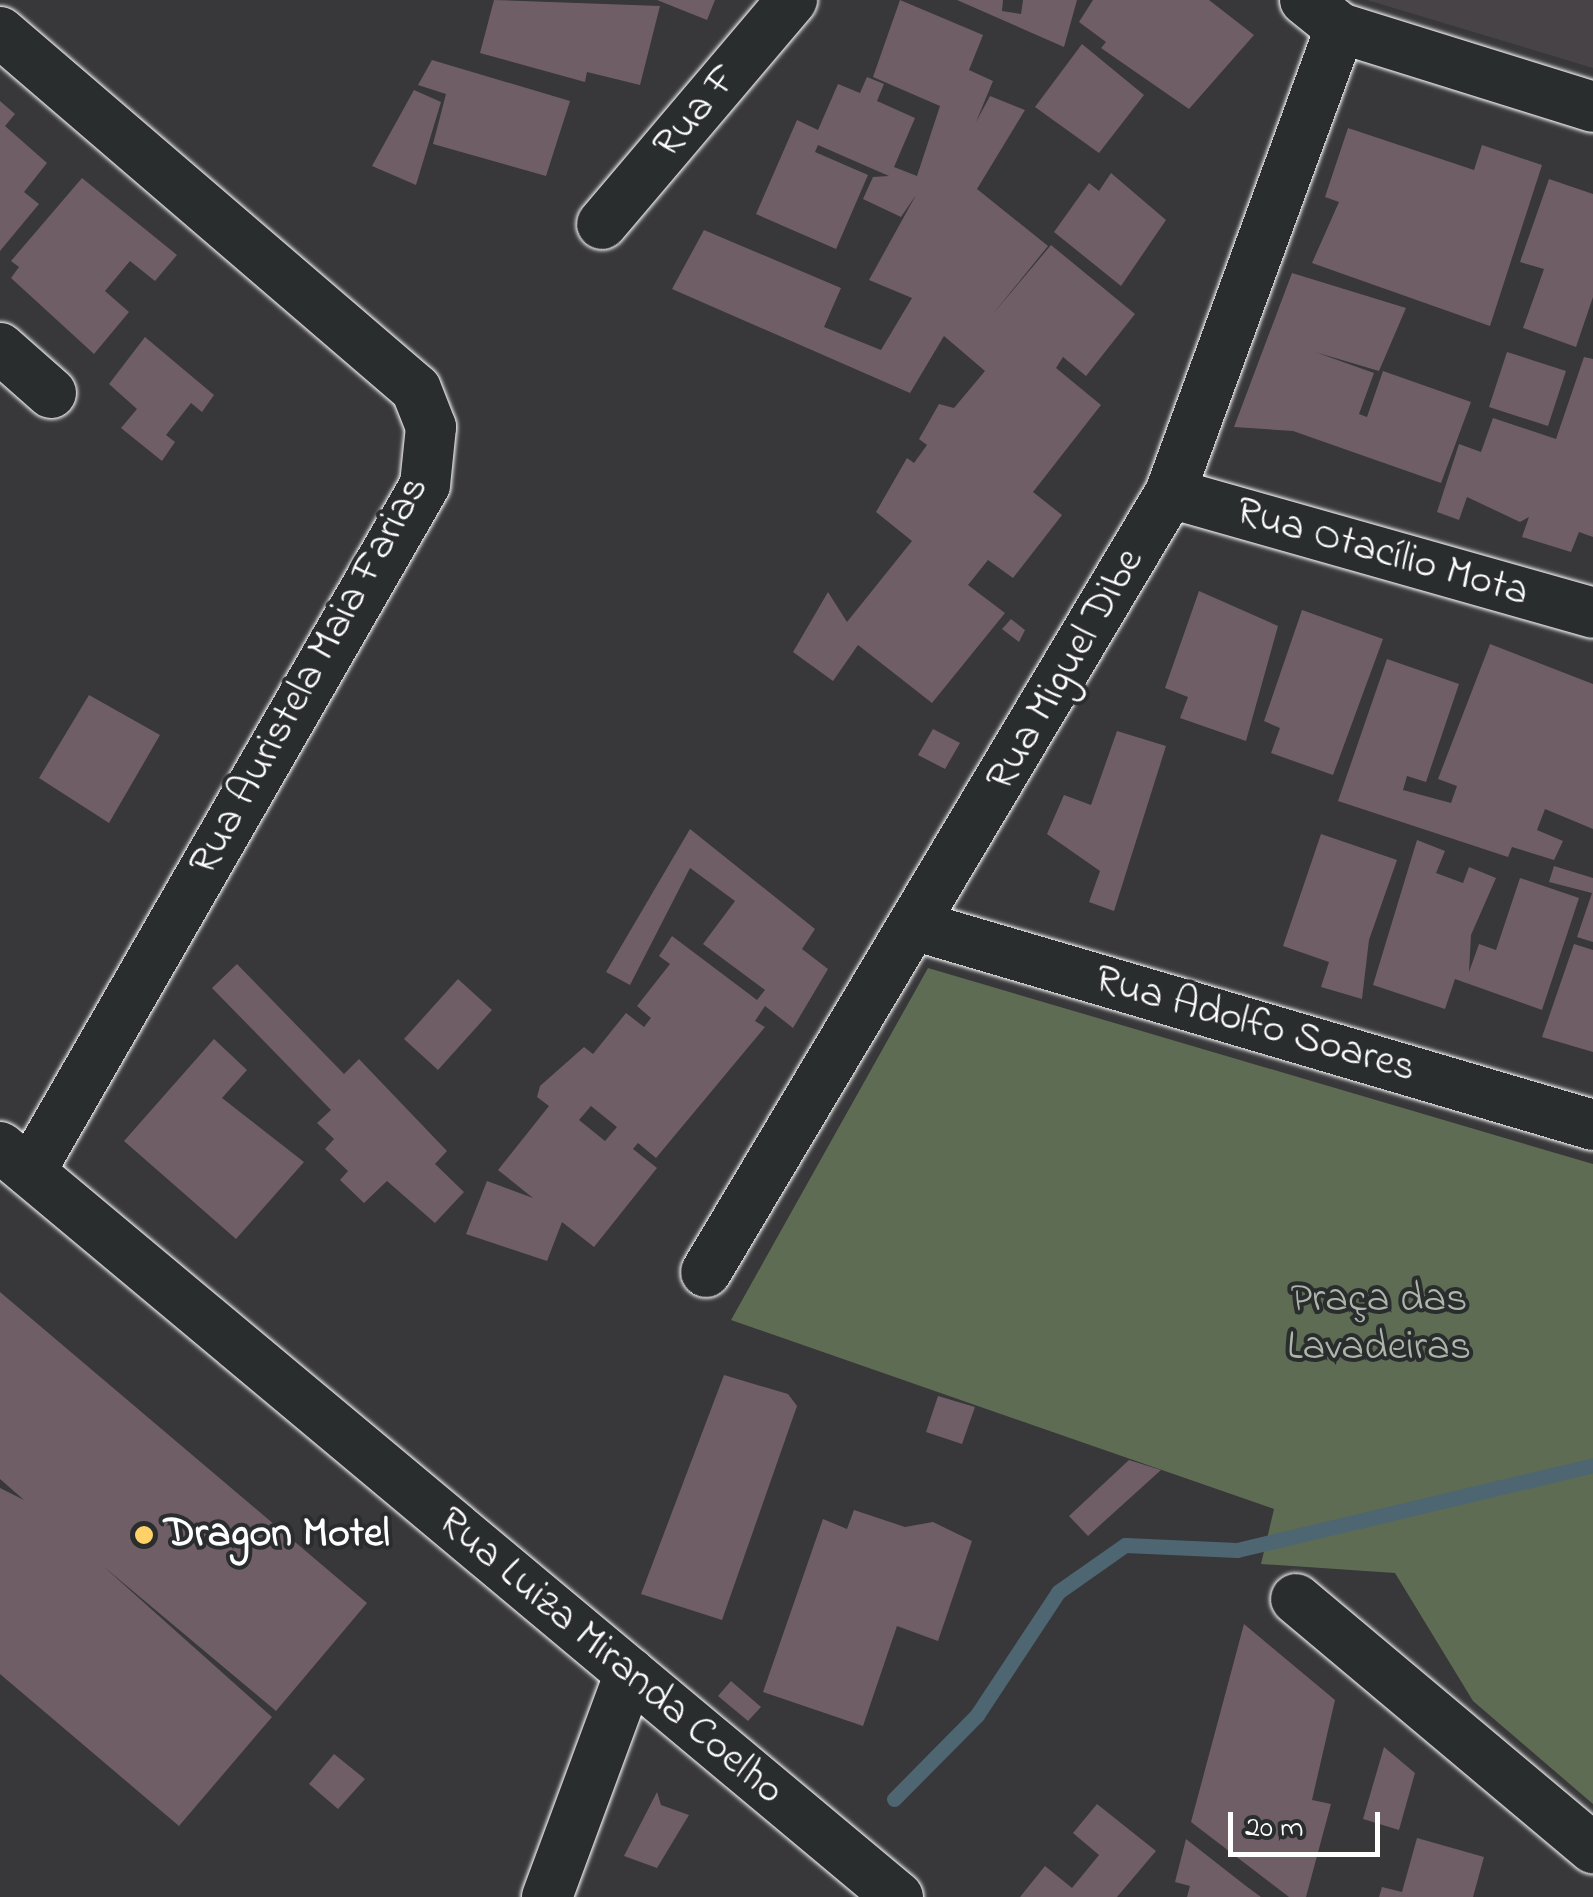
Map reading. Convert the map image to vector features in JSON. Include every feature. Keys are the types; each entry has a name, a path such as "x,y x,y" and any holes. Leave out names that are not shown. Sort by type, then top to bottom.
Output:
{"street":[{"name":"Rua F","path":"602,224 792,0"},
{"path":"1322,14 1593,107"},
{"name":"Rua Miguel Dibe","path":"706,1272 916,926 1170,492 1322,14"},
{"name":"Rua Auristela Maia Farias","path":"0,32 416,389 431,426 425,485 15,1160"},
{"path":"0,348 51,392"},
{"name":"Rua Otacílio Mota","path":"1170,492 1593,613"},
{"name":"Rua Adolfo Soares","path":"916,926 1593,1125"},
{"name":"Rua Luiza Miranda Coelho","path":"15,1160 898,1897"},
{"path":"1296,1600 1593,1848"},
{"path":"548,1897 630,1673"}],"shaded area":[{"path":"1367,0 1593,0 1593,68"}],"green space":[{"name":"Praça das Lavadeiras","path":"928,968 1593,1164 1593,1804 1473,1701 1395,1573 1261,1564 1274,1509 731,1320"}],"building":[{"path":"494,0 660,6 640,85 587,72 585,82 480,53"},
{"path":"657,0 715,0 707,20"},
{"path":"900,0 983,35 969,70 993,81 976,122 990,96 1025,110 977,189 1048,246 992,315 1051,245 1135,314 1086,376 1063,357 1056,368 1101,405 1033,492 1062,515 1013,578 988,560 968,585 1005,613 932,703 858,645 833,681 793,652 828,592 847,622 912,541 876,512 907,458 914,463 927,445 919,439 939,404 954,408 985,371 944,336 910,393 672,289 704,230 841,288 824,327 881,350 912,298 869,280 916,195 901,217 863,199 873,177 889,176 818,145 815,152 868,175 836,249 756,214 797,120 818,130 838,84 860,93 867,77 884,84 877,101 915,118 894,167 917,176 940,106 873,77"},
{"path":"957,0 1003,0 1002,11 1021,14 1023,0 1077,0 1064,47"},
{"path":"1093,0 1209,0 1254,35 1189,109 1101,48 1106,42 1079,22"},
{"path":"1082,44 1144,95 1099,153 1035,107"},
{"path":"432,60 570,101 546,176 433,144 446,94 418,85"},
{"path":"414,90 441,102 416,185 372,166"},
{"path":"0,101 15,114 5,126 47,163 24,192 39,204 0,251"},
{"path":"1348,128 1474,170 1482,145 1542,165 1490,326 1312,263 1339,202 1325,197"},
{"path":"1111,173 1166,220 1121,286 1054,232 1089,183 1099,191"},
{"path":"82,178 177,255 155,281 130,261 105,291 129,312 94,354 11,278 19,267 11,261"},
{"path":"1549,179 1593,194 1593,297 1576,347 1523,328 1544,269 1520,262"},
{"path":"1292,273 1406,308 1379,371 1315,352 1374,373 1359,414 1367,417 1383,371 1471,402 1441,483 1293,431 1234,427"},
{"path":"145,337 214,395 202,412 191,403 166,435 175,442 162,461 121,428 137,409 109,384"},
{"path":"1507,352 1566,371 1548,426 1489,407"},
{"path":"1584,357 1593,359 1593,537 1579,532 1571,552 1522,537 1529,517 1520,522 1467,497 1459,520 1437,512 1459,444 1481,452 1493,418 1556,439"},
{"path":"1199,591 1278,626 1246,741 1180,718 1188,697 1165,688"},
{"path":"1302,610 1383,639 1333,775 1271,753 1280,728 1264,721"},
{"path":"1011,619 1025,630 1019,642 1002,629"},
{"path":"1490,644 1593,684 1593,829 1545,809 1537,830 1563,841 1554,860 1512,847 1508,857 1338,801 1387,659 1459,684 1426,782 1407,776 1403,790 1451,803 1457,786 1438,779"},
{"path":"89,695 160,735 109,823 39,778"},
{"path":"933,729 960,743 945,769 918,755"},
{"path":"1117,731 1166,746 1114,911 1089,902 1100,871 1047,834 1064,795 1091,805"},
{"path":"690,829 815,929 802,949 828,969 793,1028 765,1006 755,1021 765,1027 656,1158 638,1143 633,1149 657,1168 594,1247 562,1222 547,1261 466,1234 487,1181 533,1198 498,1170 549,1106 537,1097 540,1086 584,1047 593,1054 626,1013 644,1027 651,1018 637,1006 670,964 659,956 672,936 757,1000 765,990 703,944 735,901 690,868 630,985 606,972","holes":["591,1106 617,1127 605,1141 579,1120"]},
{"path":"1321,834 1397,860 1369,940 1362,999 1321,987 1329,962 1283,946"},
{"path":"1417,840 1445,851 1436,873 1463,883 1469,867 1496,878 1471,935 1469,972 1479,944 1496,950 1520,878 1579,898 1542,1010 1455,979 1445,1009 1373,985"},
{"path":"1554,866 1593,878 1593,942 1577,937 1592,893 1549,882"},
{"path":"1574,944 1593,950 1593,1052 1542,1037"},
{"path":"237,964 344,1074 359,1059 447,1151 435,1164 464,1192 435,1223 387,1181 364,1203 340,1180 348,1171 325,1149 334,1139 317,1123 331,1110 212,988"},
{"path":"458,979 492,1010 438,1070 404,1039"},
{"path":"214,1039 247,1070 222,1098 304,1162 236,1239 124,1141"},
{"name":"Dragon Motel","path":"0,1292 367,1603 276,1711 103,1566 272,1717 179,1826 0,1674 0,1488 24,1500 0,1479"},
{"path":"724,1375 788,1394 797,1406 722,1620 641,1594"},
{"path":"938,1396 975,1407 962,1444 926,1432"},
{"path":"1129,1460 1161,1470 1088,1536 1069,1516"},
{"path":"854,1510 905,1527 933,1522 972,1541 938,1641 897,1626 863,1726 763,1692 823,1519 847,1529"},
{"path":"1244,1624 1335,1700 1312,1800 1331,1804 1306,1897 1289,1897 1191,1822"},
{"path":"731,1681 761,1707 748,1721 718,1696"},
{"path":"1384,1747 1415,1773 1399,1830 1363,1819"},
{"path":"334,1754 365,1779 338,1809 309,1784"},
{"path":"657,1792 661,1805 689,1815 657,1868 624,1856"},
{"path":"1097,1804 1156,1851 1117,1897 1020,1897 1045,1866 1072,1888 1099,1855 1073,1833"},
{"path":"1417,1838 1484,1857 1473,1897 1379,1897 1382,1887 1402,1892"},
{"path":"1186,1839 1261,1897 1187,1897 1190,1886 1175,1882"}],"waterway":[{"path":"894,1799 977,1715 1058,1592 1125,1545 1237,1550 1593,1465"}],"place":[{"name":"Dragon Motel","path":"144,1535"}]}
